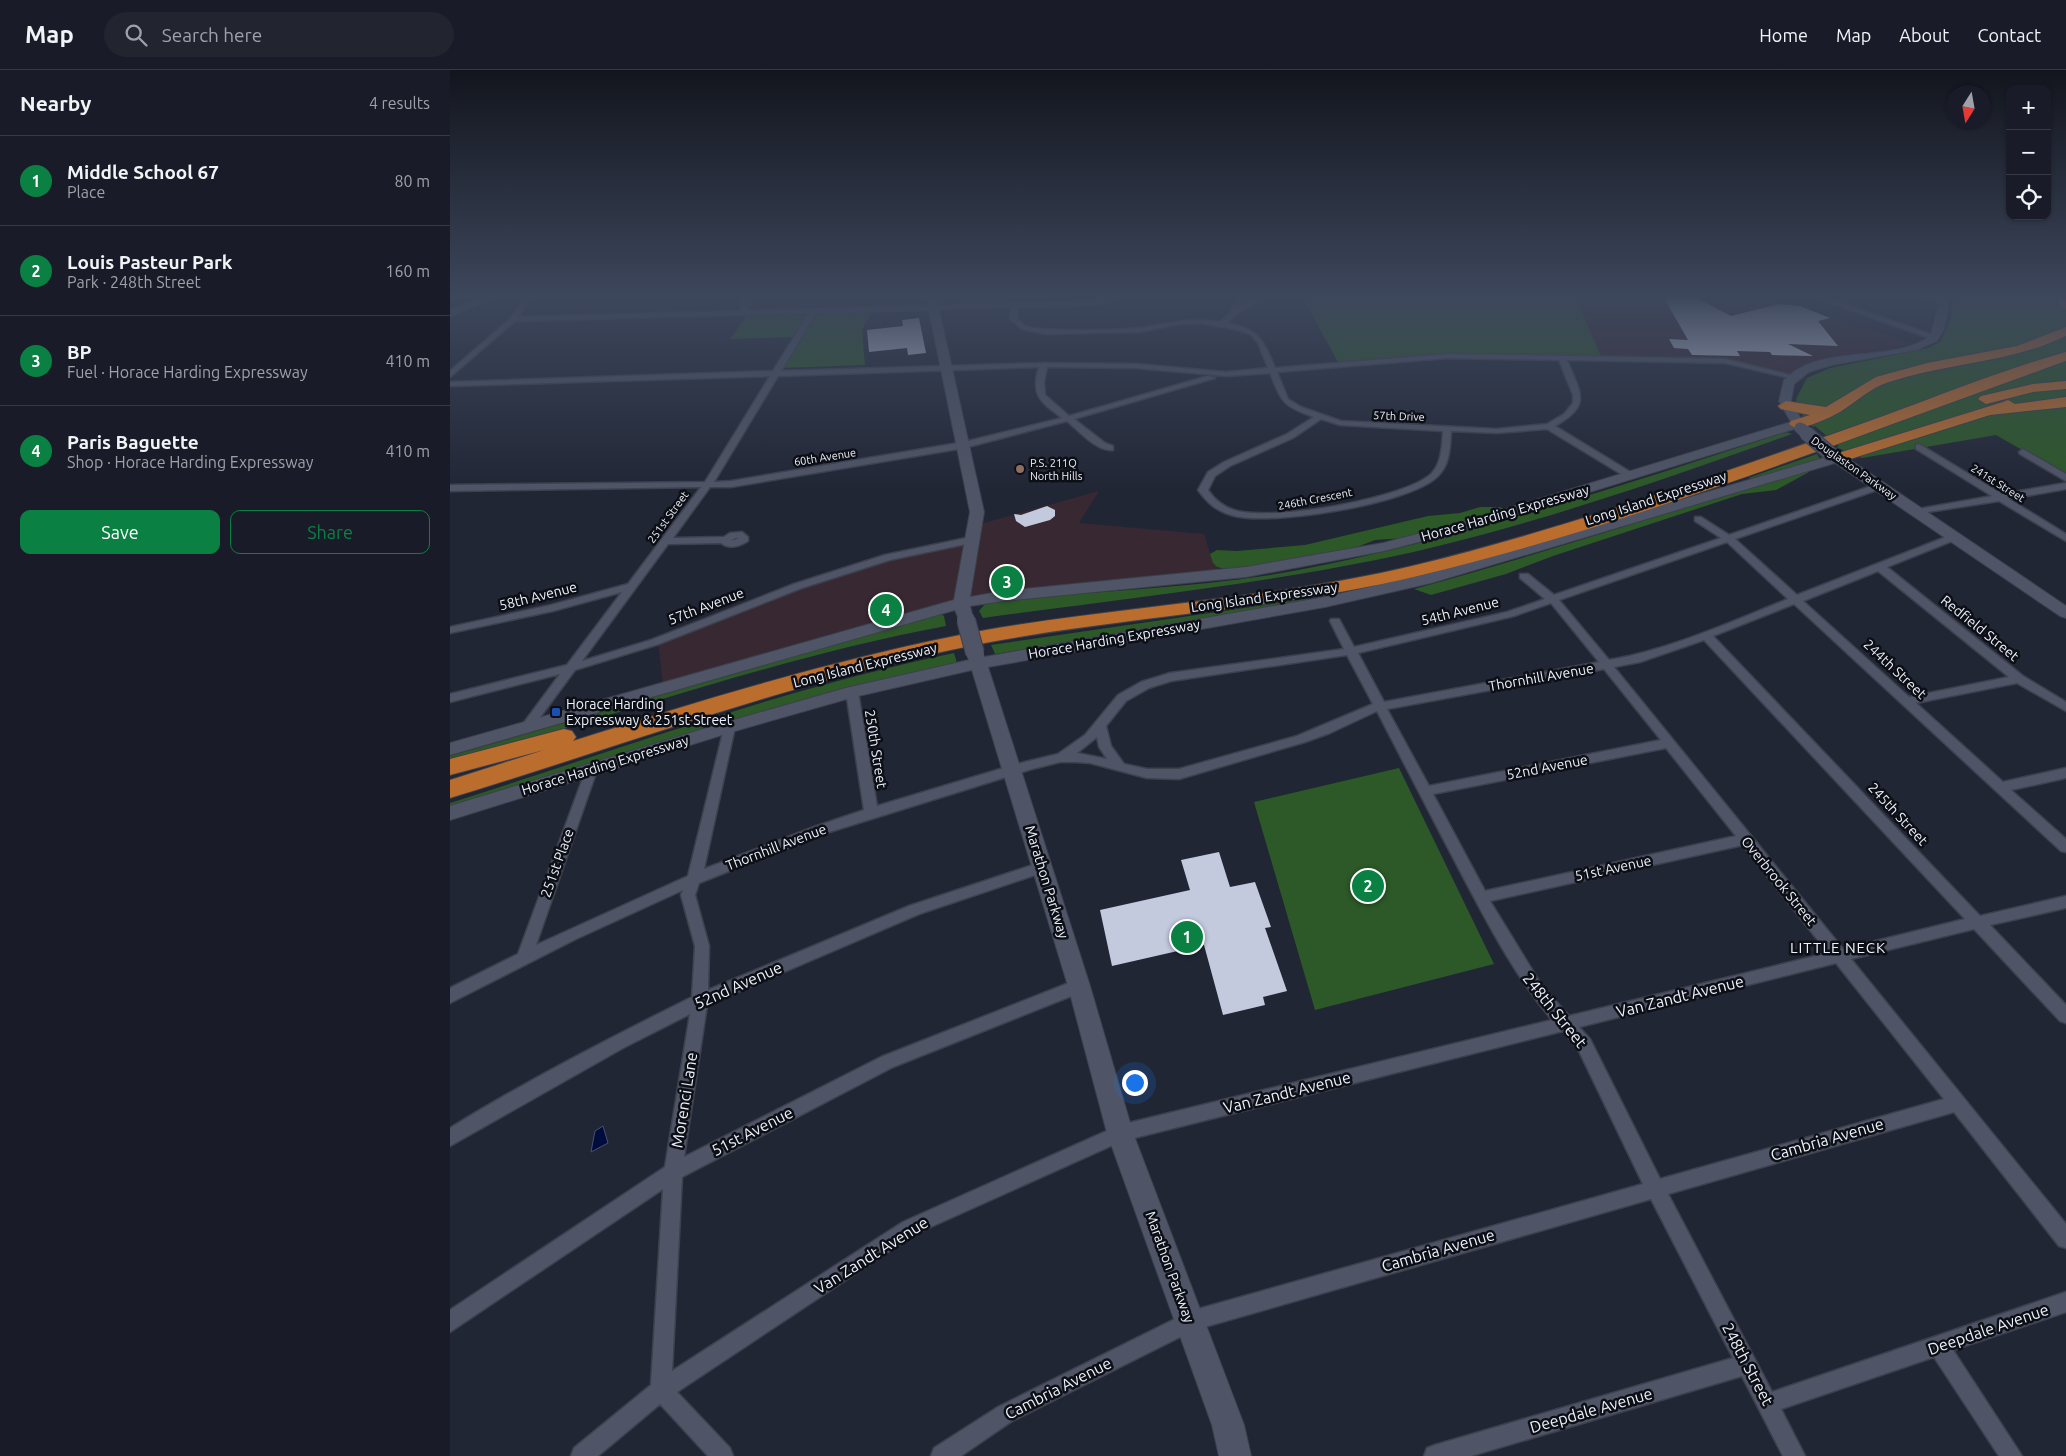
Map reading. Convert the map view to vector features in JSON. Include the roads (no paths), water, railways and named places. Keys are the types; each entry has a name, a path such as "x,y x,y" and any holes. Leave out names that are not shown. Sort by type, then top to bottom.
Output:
{"highway":[{"path":"1799,426 1816,419 1868,386 1881,380 1969,361"},
{"path":"1949,379 1988,361"},
{"name":"Long Island Expressway","path":"450,789 761,691 911,652 1055,625 1294,594 1414,571 1608,515 2028,361"},
{"name":"Long Island Expressway","path":"450,772 578,734 753,678 908,638 1059,611 1292,580 1403,560 1459,546 1787,448 2052,361"},
{"path":"1787,448 2013,392 2066,385"},
{"path":"1835,457 1998,407 2066,394"},
{"path":"1959,419 2002,409 2066,402"},
{"path":"1786,406 1803,410 1832,410"},
{"path":"1787,448 1852,416"},
{"path":"450,767 578,734"}],"main road":[{"name":"Marathon Parkway","path":"947,361 976,512 961,603 1079,986 1120,1133 1191,1321 1228,1425 1235,1456"},
{"path":"1786,406 1784,393 1794,377 1824,364 1841,361"},
{"name":"Douglaston Parkway","path":"1786,406 1799,426 1835,457 2066,613"},
{"name":"Horace Harding Expressway","path":"450,749 961,603 1012,595 1195,578 1294,565 1429,536 1799,426"},
{"name":"Horace Harding Expressway","path":"450,814 729,727 977,658 1324,602 1431,578 1835,457"}],"street":[{"path":"450,375 466,361"},
{"name":"251st Street","path":"526,728 574,667 708,484 783,361"},
{"name":"57th Drive","path":"1268,361 1285,400 1298,409 1319,417 1349,424 1511,431 1549,426"},
{"path":"450,384 776,372 1044,365 1129,366 1226,374 1389,361"},
{"path":"1563,361 1577,394 1577,402 1567,416 1549,426 1629,476"},
{"path":"1709,361 1726,361 1794,377"},
{"path":"1044,365 1040,376 1040,393 1043,399 1102,445 1110,448"},
{"path":"1194,382 1196,373"},
{"name":"60th Avenue","path":"450,488 731,484 964,445 1226,374"},
{"name":"246th Crescent","path":"1319,417 1290,436 1227,464 1211,474 1203,490 1215,505 1241,515 1273,518 1402,493 1422,485 1436,474 1445,462 1447,429"},
{"name":"241st Street","path":"1919,447 2066,538"},
{"path":"2023,452 2066,478"},
{"name":"54th Avenue","path":"1061,758 1082,744 1100,726 1110,710 1122,698 1137,688 1162,679 1352,651 1460,627 1554,600 1880,486"},
{"path":"1918,512 2066,486"},
{"name":"244th Street","path":"1698,519 1729,539 1796,598 2066,846"},
{"name":"Thornhill Avenue","path":"450,996 524,957 692,878 871,811 1061,758 1090,759 1145,775 1179,774 1319,733 1348,721 1365,710 1658,653 1954,538"},
{"path":"666,541 726,540"},
{"name":"57th Avenue","path":"450,698 574,667 655,642 825,578 888,558 971,540"},
{"name":"Redfield Street","path":"1879,566 2019,679 2066,707"},
{"name":"Overbrook Street","path":"1524,576 1554,600 1607,664 2066,1239"},
{"name":"58th Avenue","path":"450,630 553,608 633,586"},
{"name":"248th Street","path":"1335,621 1481,897 1538,991 1584,1044 1655,1188 1794,1456"},
{"name":"245th Street","path":"1706,635 2066,1016"},
{"path":"1908,701 2019,679"},
{"name":"250th Street","path":"852,692 871,811"},
{"path":"1100,726 1105,748 1119,766"},
{"name":"Morenci Lane","path":"661,1390 673,1172 700,1001 702,946 688,895 692,878 698,866 729,727"},
{"name":"52nd Avenue","path":"1425,791 1669,743"},
{"name":"251st Place","path":"524,957 591,770"},
{"path":"2002,787 2066,773"},
{"name":"51st Avenue","path":"1481,897 1746,839"},
{"name":"52nd Avenue","path":"450,1138 482,1118 608,1048 700,1001 914,910 1042,867"},
{"name":"Van Zandt Avenue","path":"582,1456 661,1390 909,1228 1120,1133 2066,902"},
{"name":"51st Avenue","path":"450,1322 673,1172 887,1062 1079,986"},
{"name":"Cambria Avenue","path":"942,1456 1006,1414 1191,1321 1957,1103"},
{"name":"Deepdale Avenue","path":"1768,1403 2066,1302"},
{"path":"1939,1346 2011,1456"},
{"name":"Deepdale Avenue","path":"1435,1456 1747,1364"},
{"path":"661,1390 722,1456"}],"place":[{"name":"P.S. 211Q North Hills","path":"1020,469"},
{"name":"BP","path":"1007,582"},
{"name":"Paris Baguette","path":"886,610"},
{"name":"Horace Harding Expressway & 251st Street","path":"556,712"},
{"name":"Louis Pasteur Park","path":"1368,886"},
{"name":"Middle School 67","path":"1187,937"}],"district":[{"name":"LITTLE NECK","path":"1838,948"}]}
